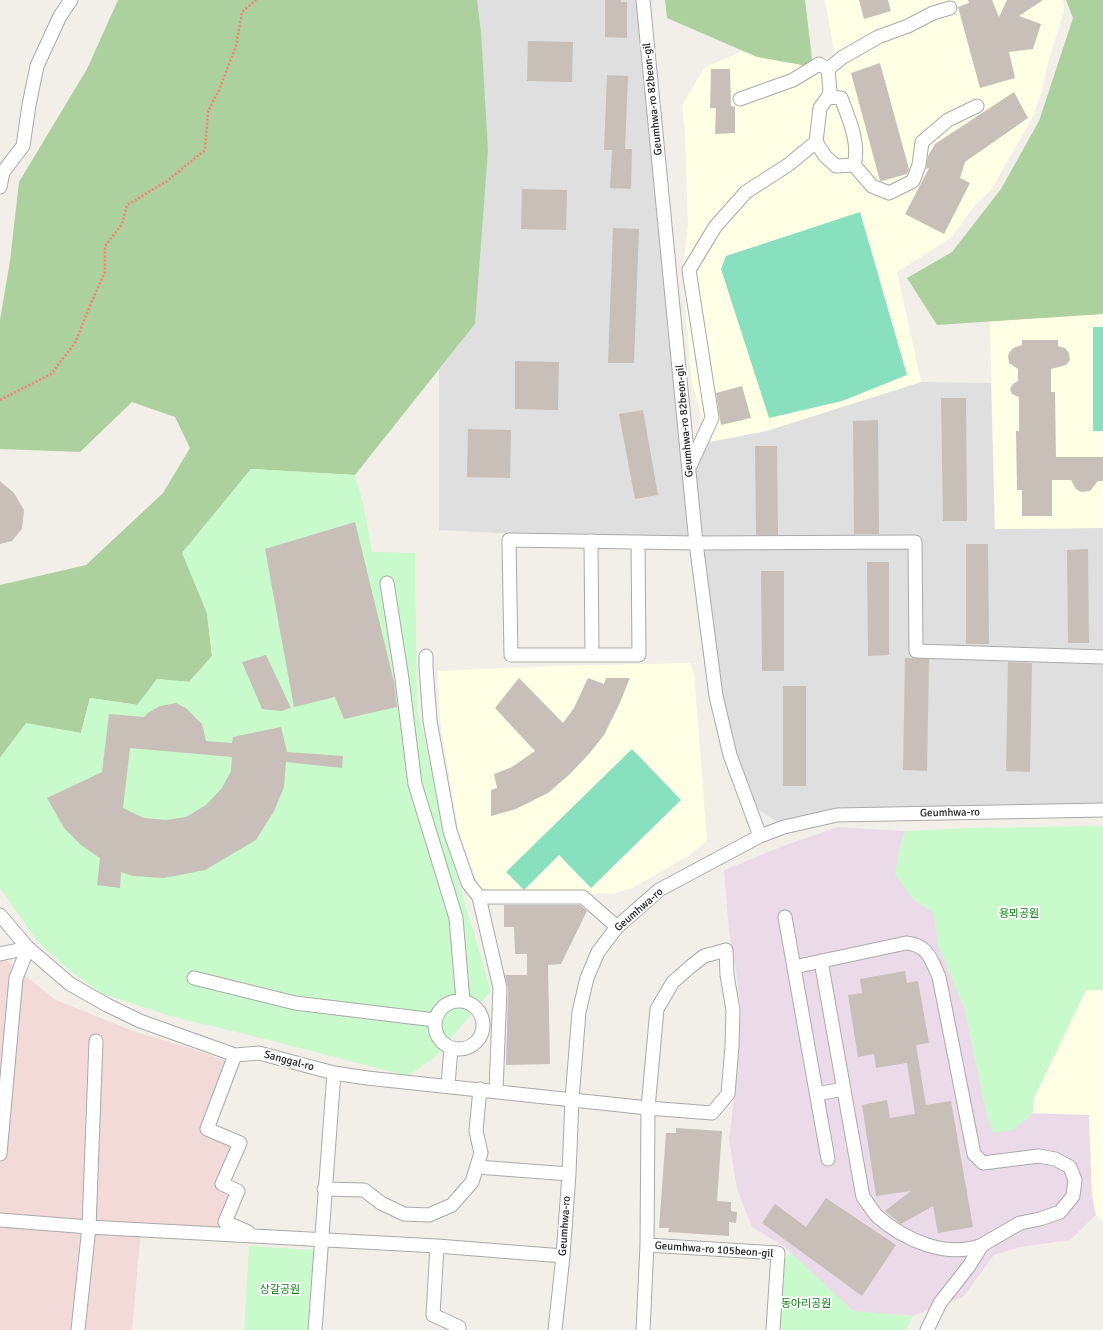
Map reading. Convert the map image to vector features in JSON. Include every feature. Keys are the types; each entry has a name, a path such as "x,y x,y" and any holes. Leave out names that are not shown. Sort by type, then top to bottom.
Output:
{"street":[{"path":"0,187 3,172 23,146 28,106 37,66 60,16 71,0"},
{"name":"Geumhwa-ro 82beon-gil","path":"643,0 696,543 716,696 730,755 760,836"},
{"path":"828,69 843,57 878,38 908,26 933,13 950,8"},
{"path":"740,99 793,80 819,64 828,69"},
{"path":"828,69 830,91 828,97 820,108 816,142 825,156 836,166 854,165"},
{"path":"828,97 841,98 850,121 857,154 854,165"},
{"path":"854,165 872,186 889,193 913,181 919,165 922,142 948,120 977,106"},
{"path":"689,468 712,418 689,270 715,227 746,192 788,165 816,142"},
{"path":"638,542 639,656 511,656 509,540 591,541 696,543 915,542 916,651 1103,657"},
{"path":"591,541 592,656"},
{"path":"387,583 416,784 456,918 462,1001"},
{"path":"426,656 430,721 450,831 468,883 479,897 500,988 496,1091"},
{"name":"Geumhwa-ro","path":"555,1330 563,1256 569,1174 572,1099 579,1012 587,978 598,952 617,927 660,890 760,836 784,827 837,815 1103,810"},
{"path":"479,897 583,897 617,927"},
{"name":"Sanggal-ro","path":"0,915 28,948 70,984 140,1022 235,1055 259,1054 334,1073 367,1078 448,1085 648,1108"},
{"path":"786,918 828,1158"},
{"path":"794,967 821,961 906,943 912,944 927,951 939,977 974,1154 983,1163 1039,1156 1055,1158 1070,1167 1075,1180 1073,1196 1060,1212 1040,1219 1020,1223 982,1245 972,1249 954,1250 929,1246 904,1235 878,1216 863,1197 821,961"},
{"path":"0,954 28,948"},
{"path":"0,1154 16,978 28,948"},
{"path":"643,1330 647,1245 648,1108 657,1009 673,982 690,967 704,956 726,950 727,975 733,1010 728,1094 712,1113 648,1108"},
{"path":"194,978 295,1003 435,1020"},
{"path":"455,1001 462,1001 470,1003 481,1015 483,1022 482,1030 480,1038 474,1044 467,1048 451,1048 438,1038 435,1031 435,1020 441,1009 447,1004 455,1001"},
{"path":"78,1330 89,1227 96,1041"},
{"path":"448,1085 451,1048"},
{"path":"235,1055 207,1129 240,1143 222,1184 238,1191 225,1222 257,1236"},
{"path":"315,1330 322,1240 324,1189 334,1073"},
{"path":"324,1189 364,1190 381,1203 404,1214 429,1215 452,1205 472,1182 481,1153 476,1131 480,1089"},
{"path":"817,1094 844,1089"},
{"path":"477,1167 569,1174"},
{"path":"0,1220 89,1227 437,1246 563,1256"},
{"name":"Geumhwa-ro 105beon-gil","path":"647,1245 778,1253 772,1330"},
{"path":"927,1330 940,1303 970,1266 982,1245"},
{"path":"437,1246 433,1316 459,1326 459,1330"}],"path":[{"path":"0,400 51,374 75,343 90,303 105,272 105,246 122,224 127,205 167,181 205,150 208,111 219,90 236,46 242,12 256,0"}],"shaded area":[{"path":"477,0 643,0 690,467 709,442 766,431 921,382 991,383 995,529 1103,528 1103,810 837,815 784,827 749,803 730,755 696,543 439,530 439,370 475,324 481,31"},
{"path":"825,0 1063,0 1064,11 1049,59 1041,94 1031,120 991,190 975,205 952,237 897,272 921,382 766,431 709,442 691,379 683,270 688,225 685,132 682,106 705,67 741,52 804,58 835,57"},
{"path":"1103,314 1103,528 995,529 990,321"},
{"path":"690,663 694,673 707,841 686,857 632,888 613,894 480,889 459,832 440,722 438,671 554,666"},
{"path":"838,827 905,831 898,855 913,899 934,913 938,944 965,1010 988,1120 1013,1130 1033,1113 1089,1115 1092,1194 1096,1215 1070,1240 1020,1247 994,1255 963,1297 913,1316 853,1311 799,1262 785,1247 752,1227 737,1189 729,1139 736,1082 741,1010 735,963 729,932 724,870 783,846"},
{"path":"0,951 8,962 56,1000 133,1031 193,1049 232,1063 207,1129 240,1143 222,1184 238,1191 225,1222 246,1236 141,1230 132,1330 0,1330"},
{"path":"1086,990 1103,990 1103,1222 1096,1215 1092,1194 1089,1115 1033,1113 1033,1100"}],"green space":[{"path":"118,0 477,0 481,31 488,150 475,324 355,475 251,469 183,552 207,613 212,656 189,682 157,679 138,705 90,698 81,733 26,724 0,758 0,585 86,565 163,493 190,448 175,417 132,402 80,452 0,449 0,320 10,261 19,182 87,69"},
{"path":"665,0 805,0 813,67 757,57 667,18"},
{"path":"1066,0 1103,0 1103,314 937,325 907,278 952,252 1001,189 1039,121 1073,18"},
{"path":"860,212 907,375 842,401 769,418 721,269 726,256"},
{"path":"1093,327 1103,327 1103,431 1093,431"},
{"path":"251,469 355,475 363,503 372,552 415,553 417,709 454,867 491,991 435,1057 408,1076 174,1017 103,994 69,970 37,941 0,888 0,758 26,723 81,733 90,698 137,705 157,679 190,682 212,656 207,613 182,553"},
{"path":"632,749 681,800 591,888 559,855 524,890 506,872"},
{"name":"용뫼공원","path":"1103,826 1103,990 1086,990 1033,1100 1033,1113 1013,1130 993,1133 988,1120 965,1010 938,944 934,913 913,899 895,875 898,855 905,831 968,828"},
{"name":"상갈공원","path":"249,1246 315,1250 311,1330 244,1330"},
{"name":"동아리공원","path":"791,1253 853,1311 913,1316 906,1330 778,1330 783,1261"}],"building":[{"path":"605,0 621,0 621,2 627,2 627,38 605,37"},
{"path":"859,0 888,0 891,11 864,19"},
{"path":"968,0 992,0 999,17 1007,0 1043,0 1019,16 1041,24 1033,49 1009,52 1015,78 980,88 958,7 969,3"},
{"path":"528,41 573,42 572,82 527,81"},
{"path":"880,63 909,169 907,174 882,181 880,181 851,73"},
{"path":"711,69 730,69 731,106 735,107 735,133 715,134 716,108 710,108"},
{"path":"607,75 628,76 625,149 632,149 631,189 610,188 612,150 604,150"},
{"path":"1014,92 1028,118 965,162 960,178 970,183 944,234 905,214 929,168 926,169 928,156 935,144"},
{"path":"522,189 567,190 566,230 521,229"},
{"path":"613,228 639,229 634,363 608,363"},
{"path":"1022,340 1058,340 1058,346 1065,348 1069,353 1070,360 1066,365 1051,369 1051,392 1055,392 1056,457 1103,457 1103,481 1098,481 1090,491 1079,491 1076,489 1071,480 1052,480 1052,516 1022,516 1022,490 1017,490 1016,431 1019,431 1019,397 1012,394 1010,389 1013,384 1018,381 1018,369 1009,363 1008,356 1013,348 1022,345"},
{"path":"515,361 559,362 558,410 515,409"},
{"path":"742,386 751,418 721,425 716,393"},
{"path":"941,398 966,398 967,521 943,521"},
{"path":"643,410 658,495 635,499 619,414"},
{"path":"878,420 879,534 854,534 853,421"},
{"path":"468,429 511,430 510,478 467,477"},
{"path":"755,446 777,446 778,535 756,535"},
{"path":"0,481 14,493 24,510 22,529 12,541 0,544"},
{"path":"355,522 394,682 397,707 344,719 335,697 294,707 265,549"},
{"path":"966,544 988,544 989,644 966,644"},
{"path":"1088,549 1089,643 1068,643 1067,550"},
{"path":"867,562 889,562 889,655 868,656"},
{"path":"761,571 784,571 784,671 762,671"},
{"path":"266,655 291,708 281,711 262,709 242,662"},
{"path":"905,658 929,659 927,771 903,770"},
{"path":"1008,662 1032,663 1030,772 1006,771"},
{"path":"519,678 563,723 574,708 588,678 604,684 606,678 630,678 604,735 570,774 548,793 516,809 491,816 491,790 497,788 494,774 512,767 535,751 495,708"},
{"path":"783,686 806,686 806,786 783,786"},
{"path":"176,703 186,708 202,724 206,741 232,743 233,737 281,727 287,752 343,756 342,768 286,762 284,787 274,811 256,840 205,870 164,878 133,876 121,872 120,888 97,885 100,858 81,845 64,828 47,798 102,772 109,714 144,717 160,706","holes":["130,748 232,757 231,771 222,788 206,805 186,817 166,820 144,818 123,808"]},
{"path":"504,905 580,905 587,911 561,964 548,965 550,1064 506,1065 508,988 505,975 527,975 527,954 515,954 514,927 504,927"},
{"path":"905,971 907,983 918,981 929,1043 916,1045 926,1105 951,1101 973,1227 938,1233 933,1206 901,1224 885,1211 911,1191 876,1196 862,1105 887,1100 890,1118 915,1114 907,1063 876,1068 874,1054 858,1057 848,995 862,993 860,979"},
{"path":"676,1128 722,1131 717,1201 731,1202 731,1211 737,1212 736,1223 729,1222 729,1236 668,1232 669,1228 659,1228 666,1133 676,1133"},
{"path":"826,1198 896,1245 862,1296 762,1223 775,1204 806,1227"}]}
